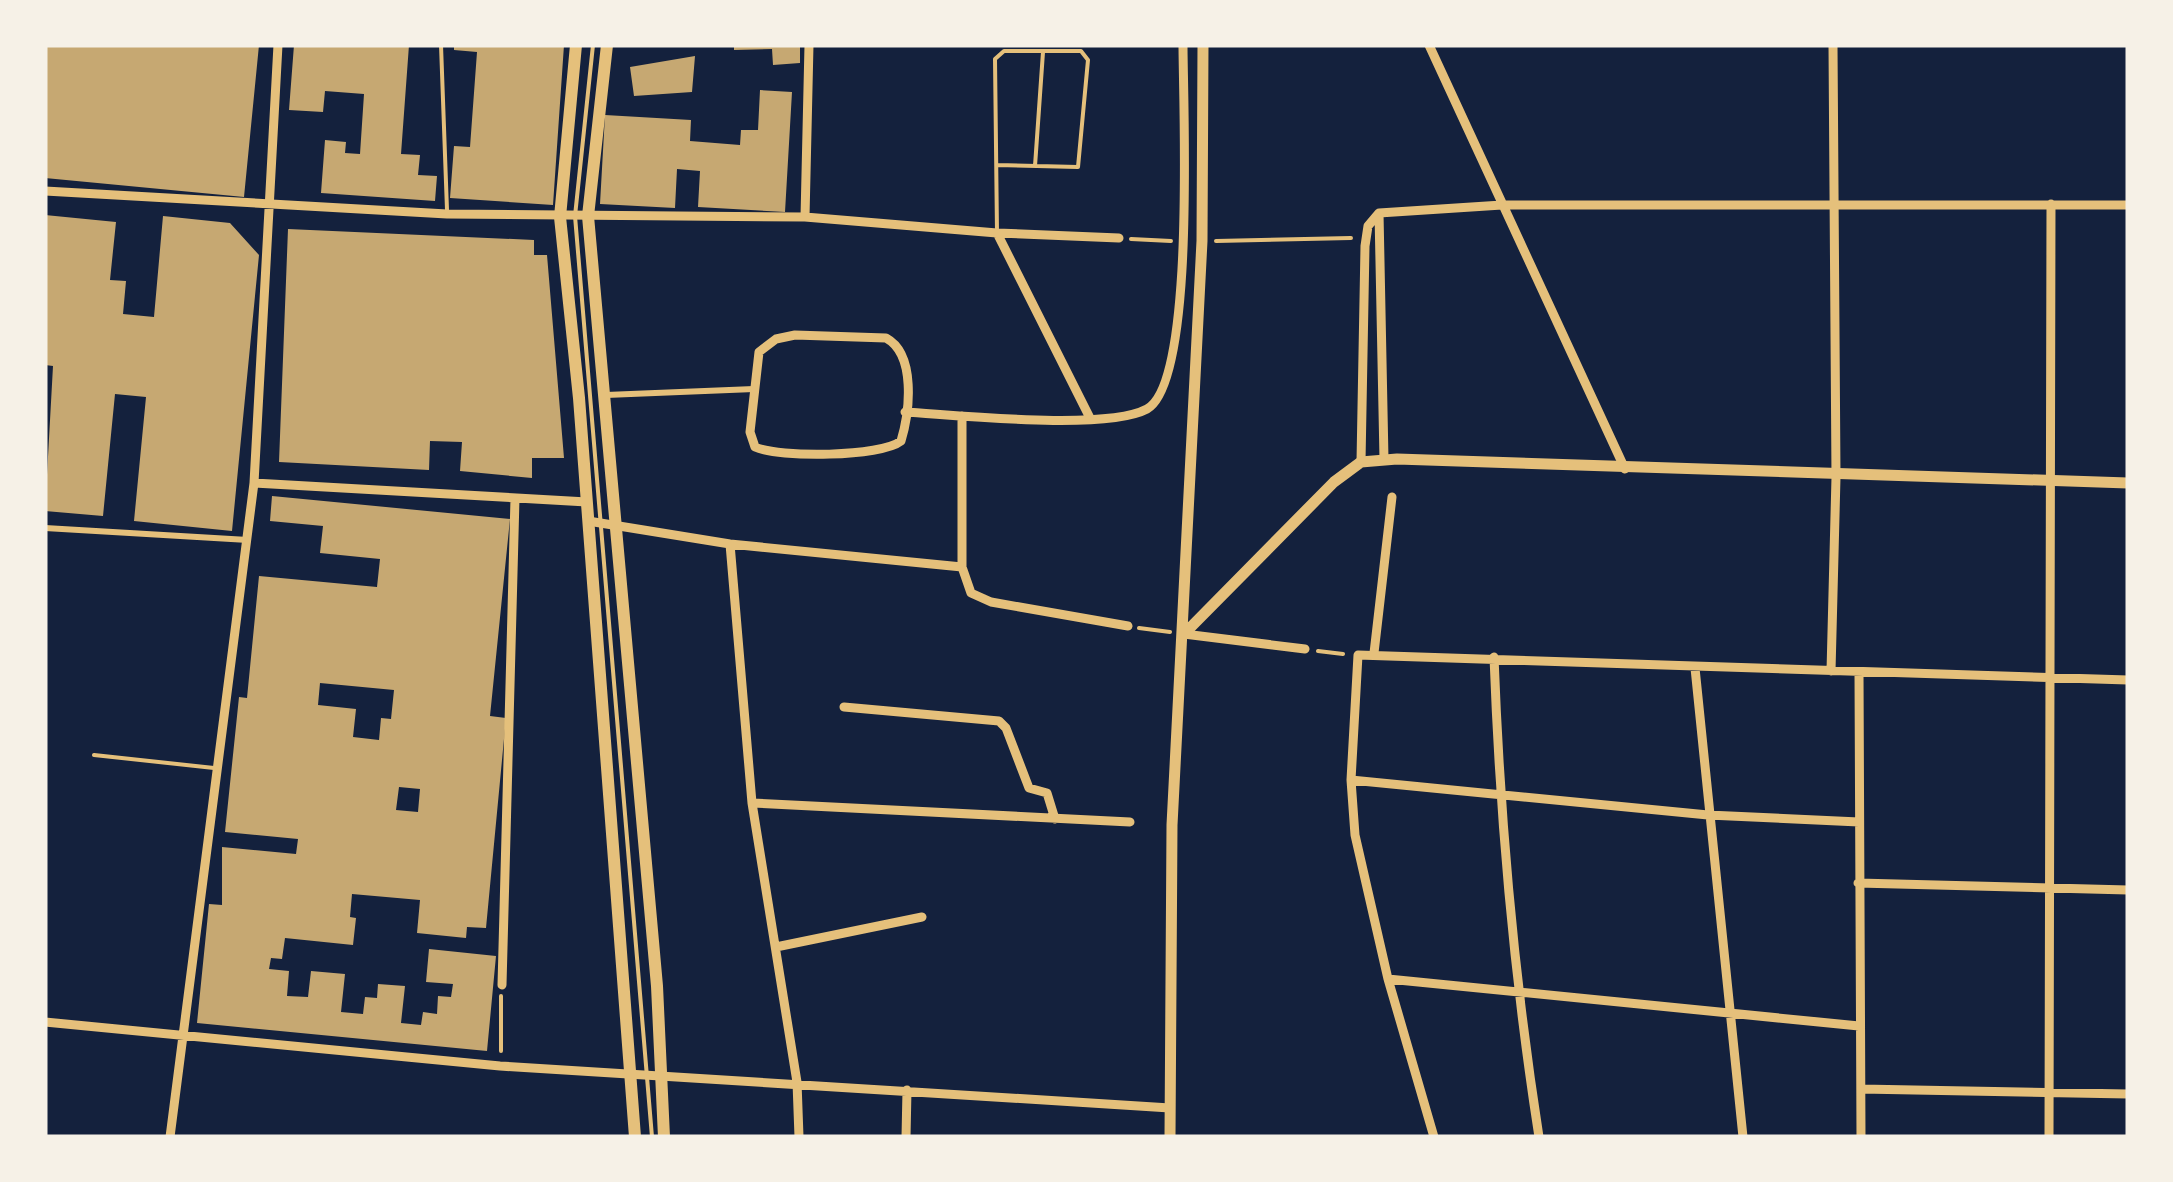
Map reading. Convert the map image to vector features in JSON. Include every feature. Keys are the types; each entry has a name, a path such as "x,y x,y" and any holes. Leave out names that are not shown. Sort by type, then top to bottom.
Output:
{"main road":[{"path":"576,45 560,218 587,502 601,523 634,712 664,1137"},
{"path":"608,45 582,216 604,395 601,523 640,1072 635,1137"}],"street":[{"path":"170,1137 254,482 278,45"},
{"path":"805,217 810,45"},
{"path":"905,412 1090,418 1144,411 1165,389 1177,331 1183,242 1184,45"},
{"path":"1170,1137 1172,824 1202,241 1203,45"},
{"path":"1429,45 1626,470"},
{"path":"1831,671 1836,477 1834,45"},
{"path":"45,191 272,206 560,218 805,217 997,234 1119,238"},
{"path":"1362,462 1366,238 1368,226 1379,213 1502,204 2128,205"},
{"path":"2050,1137 2051,204"},
{"path":"1379,213 1384,459"},
{"path":"997,234 1090,418"},
{"path":"795,335 886,338 904,351 905,412 901,441 892,448 770,452 755,447 754,389 759,352 776,340 795,335"},
{"path":"604,395 754,389"},
{"path":"962,416 962,567 971,593 979,598 1128,626"},
{"path":"1184,634 1334,482 1362,462 1384,459 1836,477 2128,483"},
{"path":"254,482 587,502"},
{"path":"1374,652 1392,497"},
{"path":"502,986 515,498"},
{"path":"601,523 730,544 962,567"},
{"path":"45,528 248,540"},
{"path":"730,544 752,804 797,1082 799,1137"},
{"path":"1184,634 1305,649"},
{"path":"1434,1137 1360,867 1352,780 1358,655 1374,652 1695,668 2128,680"},
{"path":"1494,657 1499,795 1516,992 1539,1137"},
{"path":"1695,668 1743,1137"},
{"path":"1859,673 1860,1137"},
{"path":"844,707 999,721 1006,728 1029,788 1048,793 1055,819"},
{"path":"1352,780 1708,815 1858,822"},
{"path":"752,804 1130,822"},
{"path":"1858,882 2128,890"},
{"path":"776,947 922,917"},
{"path":"1388,980 1860,1026"},
{"path":"45,1022 185,1032 500,1066 662,1073 1170,1108"},
{"path":"1861,1089 2128,1094"},
{"path":"906,1137 907,1090"}],"lane":[{"path":"441,45 447,214"},
{"path":"593,45 582,216 601,523"},
{"path":"997,165 1072,169 1082,162 1086,54 1004,52 996,59 997,234"},
{"path":"1036,166 1043,52"},
{"path":"94,755 218,768"},
{"path":"640,1072 652,1137"}],"path":[{"path":"1119,238 1183,242"},
{"path":"1202,241 1366,238"},
{"path":"1128,626 1184,634"},
{"path":"1305,649 1358,655"},
{"path":"500,1066 502,986"}],"building":[{"path":"45,45 259,45 244,197 45,178"},
{"path":"294,45 409,45 401,154 420,155 418,175 437,176 435,201 321,193 325,140 346,142 345,153 360,154 364,94 325,91 323,112 289,110"},
{"path":"454,45 564,45 553,205 450,198 454,146 470,147 477,52 454,50"},
{"path":"734,45 800,45 800,63 773,65 772,49 734,50"},
{"path":"695,56 692,92 634,96 630,67"},
{"path":"760,90 792,92 785,212 698,207 700,171 677,169 675,208 600,204 605,115 691,120 690,141 740,145 741,130 758,130"},
{"path":"45,215 116,222 110,280 126,281 123,314 154,317 163,216 230,223 259,255 232,531 134,521 146,397 115,394 103,516 45,511 53,366 45,365"},
{"path":"288,229 534,240 534,255 547,255 564,458 532,458 532,478 460,471 462,442 430,441 429,470 279,462"},
{"path":"272,496 510,519 490,716 506,718 486,928 467,927 466,938 417,933 420,900 352,894 350,917 356,918 353,945 285,938 282,959 271,958 269,969 289,971 287,996 308,997 311,971 345,974 341,1012 363,1014 365,997 377,998 378,984 405,986 401,1023 421,1025 423,1012 437,1014 438,996 451,997 453,984 426,982 429,949 496,956 487,1051 197,1023 209,904 222,905 222,847 296,854 298,839 225,832 239,697 247,698 259,576 377,587 380,559 320,553 323,526 270,521","holes":["320,683 394,690 391,719 381,718 379,740 353,737 356,709 318,705","399,787 420,789 418,812 396,810"]}]}
